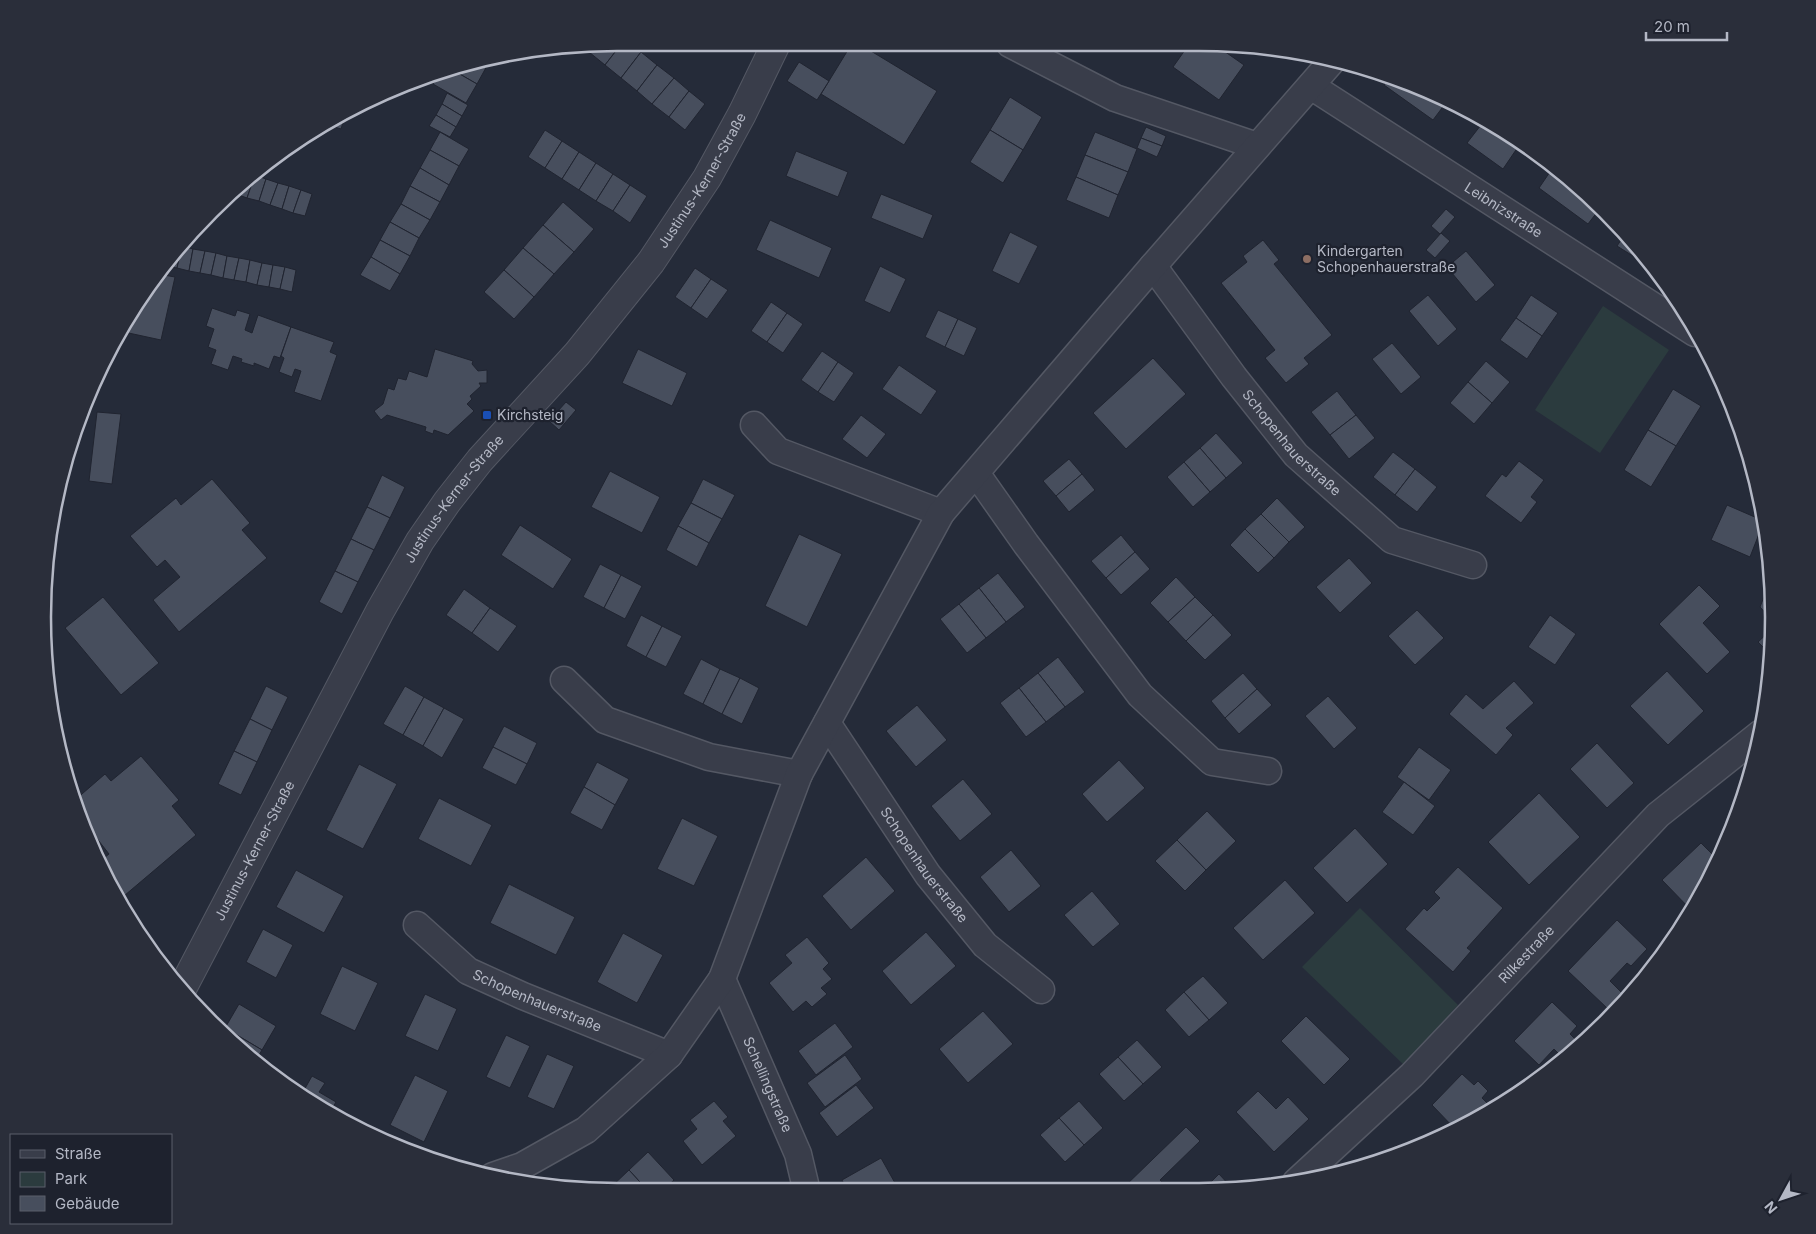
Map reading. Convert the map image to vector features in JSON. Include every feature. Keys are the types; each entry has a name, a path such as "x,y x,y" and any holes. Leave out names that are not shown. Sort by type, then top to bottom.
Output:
{"street":[{"name":"Justinus-Kerner-Straße","path":"186,982 371,629 420,541 447,502 480,460 577,354 651,262 707,178 742,114 773,51"},
{"path":"1024,51 1115,98 1257,146"},
{"path":"506,1172 522,1166 586,1130 669,1055 722,979 799,774 942,513 1153,266 1327,67"},
{"name":"Leibnizstraße","path":"1310,86 1683,325"},
{"name":"Schopenhauerstraße","path":"1153,266 1234,377 1296,456 1392,540 1473,565"},
{"path":"754,425 778,451 942,513"},
{"path":"976,473 1026,544 1140,695 1212,762 1268,771"},
{"path":"564,680 605,720 709,757 799,774"},
{"name":"Schopenhauerstraße","path":"827,723 928,875 985,945 1041,990"},
{"name":"Rilkestraße","path":"1306,1172 1412,1075 1658,815 1750,741"},
{"name":"Schopenhauerstraße","path":"417,925 468,970 523,996 669,1055"},
{"name":"Schellingstraße","path":"722,979 798,1154 805,1183"}],"green space":[{"path":"1603,306 1669,350 1600,453 1535,410"},
{"path":"1360,908 1458,1005 1404,1065 1302,967"}],"building":[{"path":"616,51 605,65 589,52"},
{"path":"616,51 641,52 621,78 605,65"},
{"path":"847,51 871,51 937,91 904,145 821,94"},
{"path":"1184,51 1225,52 1244,65 1219,100 1173,67"},
{"path":"641,52 657,65 637,91 621,78"},
{"path":"799,62 829,81 817,100 787,81"},
{"path":"657,65 674,78 652,104 637,91"},
{"path":"486,67 477,84 460,74"},
{"path":"460,74 477,84 466,103 433,84 435,81"},
{"path":"674,78 689,91 669,117 652,104"},
{"path":"1385,83 1416,94 1443,107 1433,120 1384,85"},
{"path":"689,91 705,104 685,130 669,117"},
{"path":"447,93 468,105 462,116 442,104"},
{"path":"1010,97 1042,117 1023,150 990,130"},
{"path":"442,104 462,116 456,127 436,115"},
{"path":"436,115 456,127 450,137 429,126"},
{"path":"343,122 341,129 334,127"},
{"path":"1480,126 1516,149 1503,169 1467,143"},
{"path":"1146,127 1166,136 1162,146 1141,138"},
{"path":"545,130 562,141 545,168 528,157"},
{"path":"990,130 1023,150 1003,183 970,162"},
{"path":"440,132 469,149 459,166 430,150"},
{"path":"1095,132 1137,149 1128,172 1085,155"},
{"path":"1141,138 1162,146 1157,157 1137,148"},
{"path":"562,141 579,152 562,179 545,168"},
{"path":"430,150 459,166 449,185 420,168"},
{"path":"796,151 848,172 838,197 786,176"},
{"path":"579,152 596,163 579,190 562,179"},
{"path":"1085,155 1128,172 1118,195 1076,177"},
{"path":"596,163 613,174 596,201 579,190"},
{"path":"420,168 449,185 440,202 410,186"},
{"path":"1549,173 1596,214 1588,224 1539,188"},
{"path":"613,174 630,185 613,211 596,201"},
{"path":"262,177 266,179 259,201 247,198 251,186"},
{"path":"1076,177 1118,195 1109,218 1066,200"},
{"path":"266,179 278,183 270,205 259,201"},
{"path":"278,183 289,186 282,209 270,205"},
{"path":"630,185 647,196 630,223 613,211"},
{"path":"251,186 247,198 240,196"},
{"path":"289,186 301,190 293,213 282,209"},
{"path":"410,186 440,202 430,220 401,204"},
{"path":"301,190 312,194 305,216 293,213"},
{"path":"881,194 933,215 923,239 871,218"},
{"path":"563,202 594,229 574,252 543,225"},
{"path":"401,204 430,220 419,238 390,222"},
{"path":"1446,209 1455,217 1440,234 1431,226"},
{"path":"770,220 832,248 819,278 756,250"},
{"path":"390,222 419,238 410,256 380,240"},
{"path":"543,225 574,252 554,274 523,248"},
{"path":"1010,232 1038,246 1019,284 992,271"},
{"path":"1441,233 1450,241 1435,258 1426,250"},
{"path":"380,240 410,256 400,274 371,257"},
{"path":"1263,240 1279,260 1274,264 1332,335 1304,358 1309,364 1286,383 1265,358 1275,350 1221,283 1247,262 1243,256"},
{"path":"1621,240 1635,257 1617,246"},
{"path":"189,248 193,249 189,271 177,268 179,260"},
{"path":"523,248 554,274 534,297 504,270"},
{"path":"193,249 205,251 200,273 189,271"},
{"path":"205,251 216,253 211,275 200,273"},
{"path":"1466,251 1495,285 1476,302 1447,267"},
{"path":"216,253 227,256 223,278 211,275"},
{"path":"227,256 239,258 234,280 223,278"},
{"path":"371,257 400,274 390,291 360,275"},
{"path":"239,258 250,260 246,282 234,280"},
{"path":"179,260 177,268 173,267"},
{"path":"250,260 262,263 257,285 246,282"},
{"path":"262,263 273,265 269,287 257,285"},
{"path":"273,265 285,267 280,289 269,287"},
{"path":"880,266 906,279 890,313 864,301"},
{"path":"285,267 296,270 292,292 280,289"},
{"path":"695,268 711,279 691,308 675,297"},
{"path":"504,270 534,297 514,319 484,292"},
{"path":"166,275 175,277 161,340 128,333"},
{"path":"711,279 728,290 707,319 691,308"},
{"path":"1428,295 1457,329 1438,346 1409,311"},
{"path":"1531,295 1558,313 1542,336 1516,318"},
{"path":"771,302 787,313 767,342 751,331"},
{"path":"212,308 235,316 237,310 250,314 245,330 252,333 258,315 291,327 280,358 274,356 269,369 254,363 254,366 241,362 242,359 233,356 228,370 211,364 216,350 208,347 214,329 206,326"},
{"path":"938,310 958,319 945,347 925,337"},
{"path":"787,313 803,324 783,353 767,342"},
{"path":"1516,318 1542,336 1527,359 1500,340"},
{"path":"958,319 977,328 964,356 945,347"},
{"path":"291,327 334,342 330,352 337,355 321,401 294,392 301,371 295,369 292,377 279,372 284,358 281,356"},
{"path":"1392,343 1421,377 1401,394 1372,359"},
{"path":"435,349 473,361 472,364 478,371 487,370 487,383 479,383 481,386 470,396 472,399 467,404 474,411 448,435 434,430 433,434 425,431 426,427 387,415 381,420 374,411 383,404 388,388 394,390 398,378 406,380 409,371 427,377"},
{"path":"638,349 687,373 672,406 622,383"},
{"path":"822,351 838,362 818,392 801,380"},
{"path":"1153,358 1186,394 1126,449 1093,413"},
{"path":"1486,361 1510,382 1492,403 1468,382"},
{"path":"838,362 854,373 834,402 818,392"},
{"path":"899,365 937,391 921,415 882,389"},
{"path":"1468,382 1492,403 1474,424 1450,403"},
{"path":"1673,389 1701,406 1676,446 1648,430"},
{"path":"1337,391 1356,415 1330,435 1311,412"},
{"path":"566,402 576,410 559,430 549,421"},
{"path":"97,412 121,414 112,484 89,481"},
{"path":"861,415 886,434 867,458 842,439"},
{"path":"1356,415 1375,438 1349,459 1330,435"},
{"path":"1648,430 1676,446 1651,487 1624,470"},
{"path":"1216,433 1243,463 1226,478 1200,448"},
{"path":"1200,448 1226,478 1210,492 1184,462"},
{"path":"1393,452 1415,469 1395,495 1373,477"},
{"path":"1069,459 1082,474 1056,496 1043,481"},
{"path":"1519,461 1544,480 1531,497 1537,502 1521,523 1485,496 1502,474 1506,477"},
{"path":"1184,462 1210,492 1193,507 1167,477"},
{"path":"1415,469 1437,487 1417,512 1395,495"},
{"path":"610,471 660,497 642,533 591,507"},
{"path":"1082,474 1095,490 1069,512 1056,496"},
{"path":"382,475 405,487 390,518 367,507"},
{"path":"212,479 250,523 242,530 267,558 179,632 153,600 180,577 165,560 157,567 130,536 176,498 181,505"},
{"path":"703,479 735,495 722,519 691,503"},
{"path":"1277,498 1305,527 1289,542 1261,514"},
{"path":"691,503 722,519 709,543 678,526"},
{"path":"1727,505 1756,517 1759,535 1750,557 1711,540"},
{"path":"367,507 390,518 374,550 351,539"},
{"path":"1261,514 1289,542 1274,558 1245,529"},
{"path":"520,525 572,559 553,589 501,555"},
{"path":"678,526 709,543 697,567 666,550"},
{"path":"1245,529 1274,558 1258,573 1230,545"},
{"path":"799,534 842,554 807,627 765,606"},
{"path":"1121,535 1135,552 1106,578 1091,561"},
{"path":"351,539 374,550 358,582 335,571"},
{"path":"1135,552 1150,569 1121,595 1106,578"},
{"path":"1349,558 1372,583 1340,613 1316,587"},
{"path":"600,564 621,575 604,608 583,597"},
{"path":"335,571 358,582 342,614 319,602"},
{"path":"998,573 1025,607 1006,622 979,588"},
{"path":"621,575 642,586 625,619 604,608"},
{"path":"1176,577 1195,597 1168,622 1150,603"},
{"path":"1699,585 1720,606 1703,623 1730,652 1707,674 1659,624"},
{"path":"979,588 1006,622 986,638 959,604"},
{"path":"464,589 490,608 472,633 446,615"},
{"path":"1764,596 1765,612 1760,607"},
{"path":"103,597 159,663 121,695 65,628"},
{"path":"1195,597 1213,615 1186,641 1168,622"},
{"path":"959,604 986,638 967,653 940,619"},
{"path":"490,608 517,626 498,652 472,633"},
{"path":"1417,610 1444,638 1415,665 1388,636"},
{"path":"641,615 662,626 646,657 626,646"},
{"path":"1213,615 1232,635 1205,660 1186,641"},
{"path":"1550,615 1576,634 1555,665 1528,647"},
{"path":"662,626 682,636 666,667 646,657"},
{"path":"1764,636 1764,648 1758,642"},
{"path":"1058,657 1085,692 1065,707 1038,673"},
{"path":"701,659 720,669 703,704 683,694"},
{"path":"720,669 740,678 722,714 703,704"},
{"path":"1667,671 1704,711 1668,745 1630,706"},
{"path":"1038,673 1065,707 1046,722 1019,688"},
{"path":"1243,673 1257,689 1225,718 1211,701"},
{"path":"740,678 759,688 742,724 722,714"},
{"path":"1514,681 1534,703 1506,728 1513,735 1496,755 1449,714 1466,694 1483,709"},
{"path":"266,686 288,697 272,730 250,719"},
{"path":"405,686 424,697 403,735 383,724"},
{"path":"1019,688 1046,722 1026,737 1000,703"},
{"path":"1257,689 1272,705 1239,734 1225,718"},
{"path":"1328,696 1357,728 1334,749 1305,716"},
{"path":"424,697 444,708 423,746 403,735"},
{"path":"917,705 947,740 916,767 886,731"},
{"path":"444,708 464,719 442,758 423,746"},
{"path":"250,719 272,730 257,762 234,751"},
{"path":"504,726 537,743 527,764 493,747"},
{"path":"1597,743 1634,783 1607,808 1570,769"},
{"path":"493,747 527,764 516,785 482,768"},
{"path":"1419,747 1451,770 1429,800 1397,777"},
{"path":"234,751 257,762 241,795 218,784"},
{"path":"141,756 179,800 172,806 196,835 125,895 105,857 109,854 94,834 80,796 105,774 111,781"},
{"path":"1119,760 1145,788 1107,822 1082,794"},
{"path":"597,762 629,779 615,805 584,787"},
{"path":"359,764 397,784 363,849 326,830"},
{"path":"963,779 992,814 960,841 931,806"},
{"path":"1404,782 1435,806 1413,835 1382,812"},
{"path":"584,787 615,805 602,830 570,813"},
{"path":"1539,793 1580,837 1529,885 1488,842"},
{"path":"439,798 492,825 471,866 418,839"},
{"path":"1207,811 1236,841 1206,870 1177,840"},
{"path":"682,818 718,836 694,886 657,869"},
{"path":"1355,828 1388,864 1347,903 1313,868"},
{"path":"1177,840 1206,870 1185,891 1155,861"},
{"path":"1701,843 1712,854 1686,905 1662,880"},
{"path":"1011,850 1041,886 1009,912 980,877"},
{"path":"866,857 895,891 851,930 822,896"},
{"path":"1458,867 1503,908 1467,948 1471,951 1453,972 1405,929 1424,908 1427,911 1440,898 1434,892"},
{"path":"296,870 344,896 324,933 276,907"},
{"path":"1285,880 1315,913 1263,960 1233,928"},
{"path":"509,884 575,917 556,955 490,923"},
{"path":"1092,891 1120,924 1093,947 1064,915"},
{"path":"1617,920 1647,949 1631,966 1627,963 1610,981 1622,993 1607,1008 1568,971"},
{"path":"263,929 293,945 276,978 246,962"},
{"path":"926,932 956,966 911,1005 882,971"},
{"path":"623,933 663,955 637,1003 597,982"},
{"path":"807,937 829,963 823,969 832,979 821,988 827,994 812,1007 806,1001 793,1012 769,983 792,963 785,955"},
{"path":"342,966 378,983 355,1031 320,1014"},
{"path":"1203,976 1228,1003 1209,1020 1184,992"},
{"path":"1184,992 1209,1020 1189,1037 1165,1010"},
{"path":"425,994 457,1009 438,1051 405,1036"},
{"path":"1552,1002 1577,1026 1570,1034 1575,1039 1558,1053 1554,1049 1539,1065 1514,1041"},
{"path":"239,1004 276,1026 262,1050 236,1034 226,1026"},
{"path":"983,1011 1013,1044 968,1083 939,1049"},
{"path":"1306,1016 1350,1059 1324,1085 1281,1041"},
{"path":"835,1023 853,1047 816,1075 798,1051"},
{"path":"236,1034 262,1050 259,1055"},
{"path":"506,1035 530,1046 510,1088 486,1077"},
{"path":"1137,1040 1162,1067 1143,1084 1118,1057"},
{"path":"547,1054 574,1066 554,1109 527,1097"},
{"path":"845,1055 862,1079 825,1107 807,1083"},
{"path":"1118,1057 1143,1084 1124,1101 1099,1074"},
{"path":"1462,1074 1474,1085 1478,1081 1488,1091 1482,1098 1487,1103 1450,1124 1432,1105"},
{"path":"415,1075 448,1091 424,1142 390,1125"},
{"path":"312,1076 325,1083 319,1092 336,1102 333,1107 305,1088"},
{"path":"856,1085 874,1108 837,1137 819,1113"},
{"path":"1258,1091 1276,1109 1288,1097 1309,1119 1274,1152 1236,1112"},
{"path":"714,1101 728,1117 723,1121 736,1136 702,1165 683,1141 697,1129 690,1120"},
{"path":"1079,1101 1103,1128 1084,1145 1059,1118"},
{"path":"1059,1118 1084,1145 1065,1162 1040,1135"},
{"path":"1186,1127 1200,1141 1160,1180 1163,1183 1128,1183"},
{"path":"648,1152 674,1180 671,1183 641,1183 629,1170"},
{"path":"881,1158 895,1183 844,1183 842,1180"},
{"path":"629,1170 641,1183 617,1183 615,1183"},
{"path":"1219,1174 1227,1182 1210,1183"}],"place":[{"name":"Kindergarten Schopenhauerstraße","path":"1307,259"},
{"name":"Kirchsteig","path":"487,415"}]}
